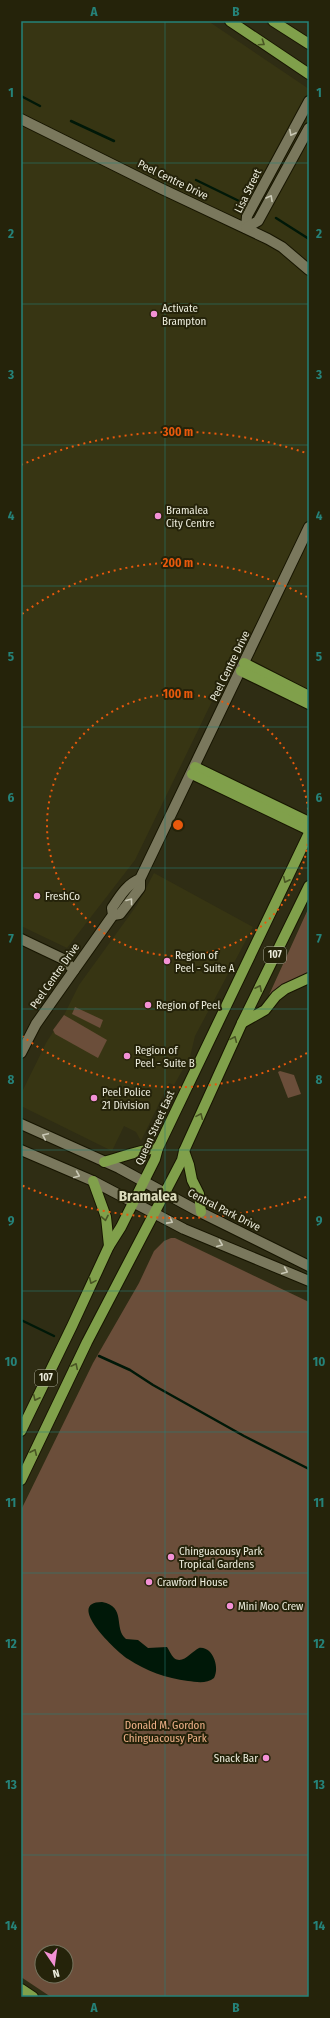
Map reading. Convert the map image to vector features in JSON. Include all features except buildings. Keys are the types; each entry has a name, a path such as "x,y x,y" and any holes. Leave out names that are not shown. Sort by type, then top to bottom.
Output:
{"main road":[{"path":"230,21 309,74"},
{"path":"273,21 309,44"},
{"path":"242,667 309,696"},
{"path":"242,667 309,704"},
{"path":"193,770 309,822"},
{"path":"193,770 309,830"},
{"name":"Queen Street East","path":"21,1431 72,1326 108,1246 121,1228 144,1182 155,1159 158,1148 309,833"},
{"name":"107","path":"21,1480 87,1342 182,1160 184,1151 242,1023 309,886"},
{"path":"242,1023 265,1010 276,996 285,989 309,978"},
{"path":"104,1162 141,1150 158,1148"},
{"path":"184,1151 192,1180 199,1194 201,1212"},
{"path":"93,1182 106,1217 108,1246"},
{"path":"21,1989 33,1997"}],"street":[{"name":"Lisa Street","path":"246,228 247,216 309,101"},
{"name":"Peel Centre Drive","path":"21,119 162,189 246,228 282,247 309,270"},
{"name":"Lisa Street","path":"246,228 258,221 309,128"},
{"name":"Peel Centre Drive","path":"21,1053 36,1024 113,915 120,914 140,888 140,879 309,527"},
{"path":"21,939 63,959 74,970"},
{"name":"Central Park Drive","path":"21,1124 104,1162 309,1266"},
{"path":"21,1150 93,1182 184,1229 309,1281"}],"shaded area":[{"path":"21,21 208,21 309,89 309,690 236,652 135,860 67,948 21,926"},
{"path":"154,873 253,927 195,1036 190,1057 174,1085 169,1083 141,1141 136,1132 124,1126 112,1151 21,1106 21,1094 46,1043 64,1015 79,985 137,905"},
{"path":"102,1602 114,1608 117,1613 120,1629 126,1639 138,1640 148,1648 167,1647 173,1657 177,1660 184,1659 199,1648 208,1650 214,1658 216,1664 216,1674 214,1678 201,1682 172,1678 149,1670 122,1655 105,1638 91,1618 88,1610 92,1604"}],"green space":[{"path":"309,907 309,974 291,981 269,995"},
{"path":"75,1007 103,1020 100,1028 72,1014"},
{"path":"64,1015 107,1040 98,1058 55,1034 53,1030"},
{"path":"280,1071 294,1075 301,1094 288,1098 278,1072"},
{"name":"Donald M. Gordon Chinguacousy Park","path":"175,1238 309,1302 309,1997 51,1997 21,1977 21,1510 93,1363 139,1283 154,1251 164,1241"}],"waterway":[{"path":"21,96 40,106"},
{"path":"71,121 114,141"},
{"path":"196,180 239,201"},
{"path":"276,218 309,239"},
{"path":"21,1320 54,1336"},
{"path":"99,1356 130,1370 153,1385 244,1436 309,1469"}],"place":[{"name":"Activate Brampton","path":"154,314"},
{"name":"Bramalea City Centre","path":"158,516"},
{"name":"FreshCo","path":"37,896"},
{"name":"Region of Peel - Suite A","path":"167,961"},
{"name":"Region of Peel","path":"148,1005"},
{"name":"Region of Peel - Suite B","path":"127,1056"},
{"name":"Peel Police 21 Division","path":"94,1098"},
{"name":"Chinguacousy Park Tropical Gardens","path":"171,1557"},
{"name":"Crawford House","path":"149,1582"},
{"name":"Mini Moo Crew","path":"230,1606"},
{"name":"Snack Bar","path":"266,1758"}],"district":[{"name":"Bramalea","path":"148,1196"}]}
